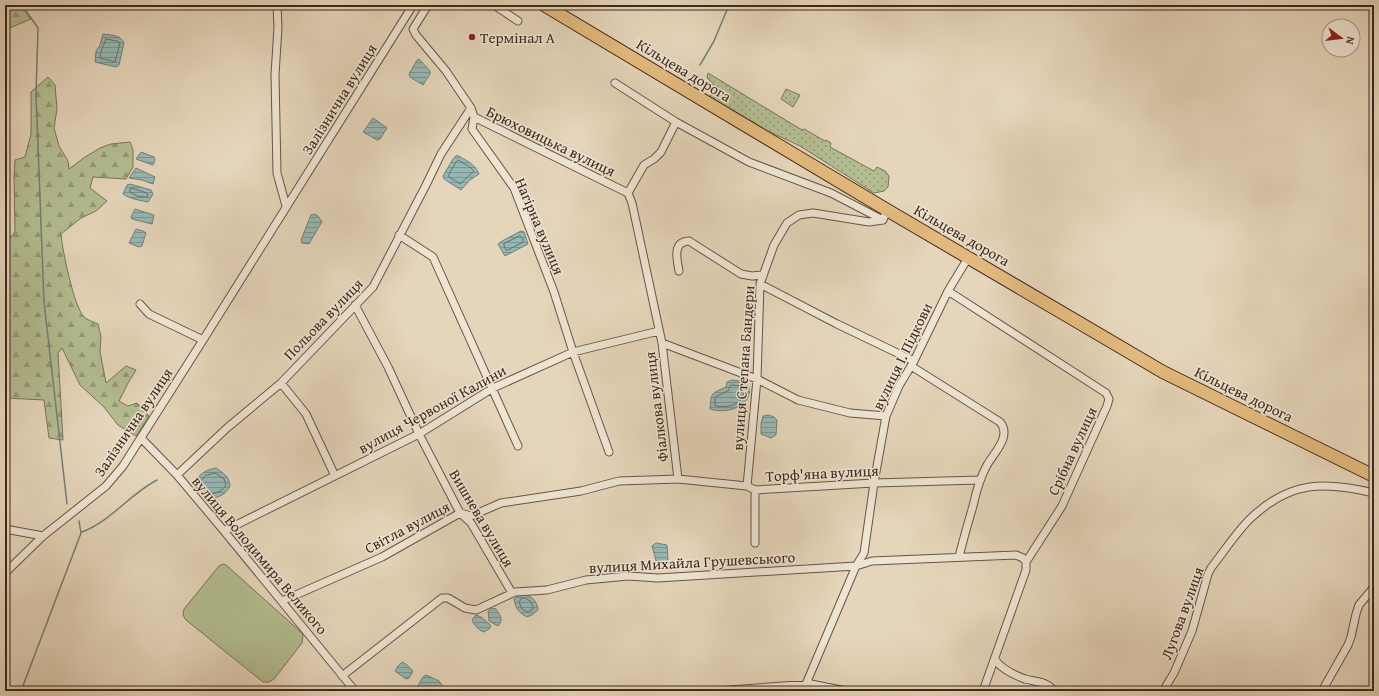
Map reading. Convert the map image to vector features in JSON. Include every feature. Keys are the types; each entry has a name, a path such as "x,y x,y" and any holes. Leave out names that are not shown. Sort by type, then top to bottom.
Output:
{"highway":[{"name":"Кільцева дорога","path":"544,5 885,215 968,258 1163,372 1374,476"}],"street":[{"name":"Залізнична вулиця","path":"276,5 278,27 275,74 277,173 286,206"},
{"name":"Залізнична вулиця","path":"5,573 43,536 106,486 123,466 413,5"},
{"name":"Брюховицька вулиця","path":"428,5 413,28 416,35 446,72 471,108 474,117 628,193"},
{"path":"494,5 518,21"},
{"path":"615,83 676,122 749,162 885,215"},
{"name":"Польова вулиця","path":"176,475 227,428 281,383 373,287 443,149 471,108"},
{"name":"Нагірна вулиця","path":"474,117 472,129 514,188 554,292 573,352 609,452"},
{"path":"628,193 644,165 654,159 660,152 676,122"},
{"name":"Фіалкова вулиця","path":"628,193 632,203 662,343 678,479"},
{"name":"вулиця Степана Бандери","path":"747,486 757,379 760,284 774,245 787,223 799,215 812,213 869,222 885,215"},
{"path":"399,235 433,257 518,446"},
{"path":"679,271 676,250 678,245 685,241 689,241 741,274 752,276 762,275"},
{"name":"вулиця І. Підкови","path":"806,684 856,566 864,553 886,416 899,386 913,363 948,291 968,258"},
{"path":"760,284 913,363 1004,426 1005,432 1003,439 986,466 980,480 958,557"},
{"name":"Срібна вулиця","path":"948,291 1106,392 1109,399 1062,506 1026,562 1026,570 984,691"},
{"path":"140,304 149,314 203,340"},
{"name":"Вишнева вулиця","path":"355,305 388,367 419,434 460,513 471,523 512,593"},
{"name":"вулиця Червоної Калини","path":"224,531 419,434 493,388 573,352 659,331"},
{"path":"662,343 757,379 798,400 850,413 886,416"},
{"path":"281,383 306,414 335,476"},
{"name":"вулиця Володимира Великого","path":"141,438 176,475 224,531 355,691"},
{"name":"Торф'яна вулиця","path":"619,481 678,479 747,486 756,490 980,480"},
{"name":"Світла вулиця","path":"282,602 382,557 460,513 471,516 501,503 581,491 619,481"},
{"name":"Лугова вулиця","path":"1163,691 1174,673 1192,631 1209,571 1251,518 1281,495 1297,489 1313,486 1350,487 1374,493"},
{"path":"755,543 756,490"},
{"path":"5,529 43,536"},
{"name":"вулиця Михайла Грушевського","path":"342,676 442,598 448,598 466,608 476,610 512,593 547,590 593,579 628,576 658,578 856,566 872,561 958,557 1016,555 1023,558 1026,562"},
{"path":"1322,691 1348,646 1356,614 1360,605 1374,586"},
{"path":"995,660 1009,672 1024,678 1047,684 1054,691"},
{"path":"715,691 806,684 846,691"}],"green space":[{"path":"5,5 19,5 31,19 5,30"},
{"path":"708,73 802,130 804,129 831,143 830,147 874,171 877,167 885,171 889,176 888,187 884,191 874,193 800,146 751,123 710,97 713,85 707,78"},
{"path":"48,77 55,85 57,109 54,128 59,146 68,161 69,169 100,148 111,144 130,142 133,150 133,167 126,179 93,177 90,188 107,201 96,211 81,218 61,234 66,264 76,302 84,317 98,324 101,337 100,352 106,383 126,366 136,370 119,401 128,406 137,403 149,416 136,436 118,425 104,407 80,385 62,348 58,353 63,440 49,438 44,400 6,398 5,278 9,274 5,244 15,232 15,160 25,157 31,134 31,92"},
{"path":"786,89 800,95 793,107 781,99"},
{"path":"223,564 226,565 303,634 302,643 274,679 269,682 263,682 186,620 183,615 184,609 219,566"}],"water":[{"path":"103,34 112,35 123,40 124,43 119,65 116,67 95,62 96,51 100,45"},
{"path":"419,59 430,71 430,74 423,85 410,77 409,74"},
{"path":"373,118 387,128 380,139 377,140 363,132"},
{"path":"141,152 154,157 155,160 153,165 136,159"},
{"path":"457,155 473,165 479,174 470,180 461,190 444,179 443,176"},
{"path":"136,168 155,177 153,184 142,180 129,178"},
{"path":"130,184 151,190 153,194 148,202 123,194 127,185"},
{"path":"135,209 154,215 152,224 132,219 131,217"},
{"path":"314,214 318,216 322,222 309,244 302,243 301,240 311,215"},
{"path":"136,229 146,233 142,246 139,247 129,243"},
{"path":"521,231 524,232 528,244 505,256 498,244"},
{"path":"732,380 747,382 749,390 748,397 745,402 732,409 724,411 710,409 713,394 726,387 727,382"},
{"path":"769,415 777,420 776,435 771,438 761,434 763,416"},
{"path":"216,468 224,474 230,483 230,486 222,495 211,498 196,488 196,483 199,476 208,470"},
{"path":"656,543 667,545 668,561 665,564 657,564 652,546"},
{"path":"526,594 537,604 538,610 527,617 518,610 514,599 519,595"},
{"path":"492,608 496,609 501,618 501,622 498,626 489,621 488,611"},
{"path":"476,615 483,618 491,626 489,629 484,632 476,627 472,620"},
{"path":"402,662 413,671 409,678 406,679 395,671"},
{"path":"426,675 439,681 445,689 444,691 415,691 423,677"}],"waterway":[{"path":"22,5 38,28 36,94 44,302 67,504"},
{"path":"700,65 714,41 729,5"},
{"path":"82,532 102,521 138,492 157,480"},
{"path":"21,691 81,533 79,521"}],"place":[{"name":"Термінал А","path":"472,37"}]}
